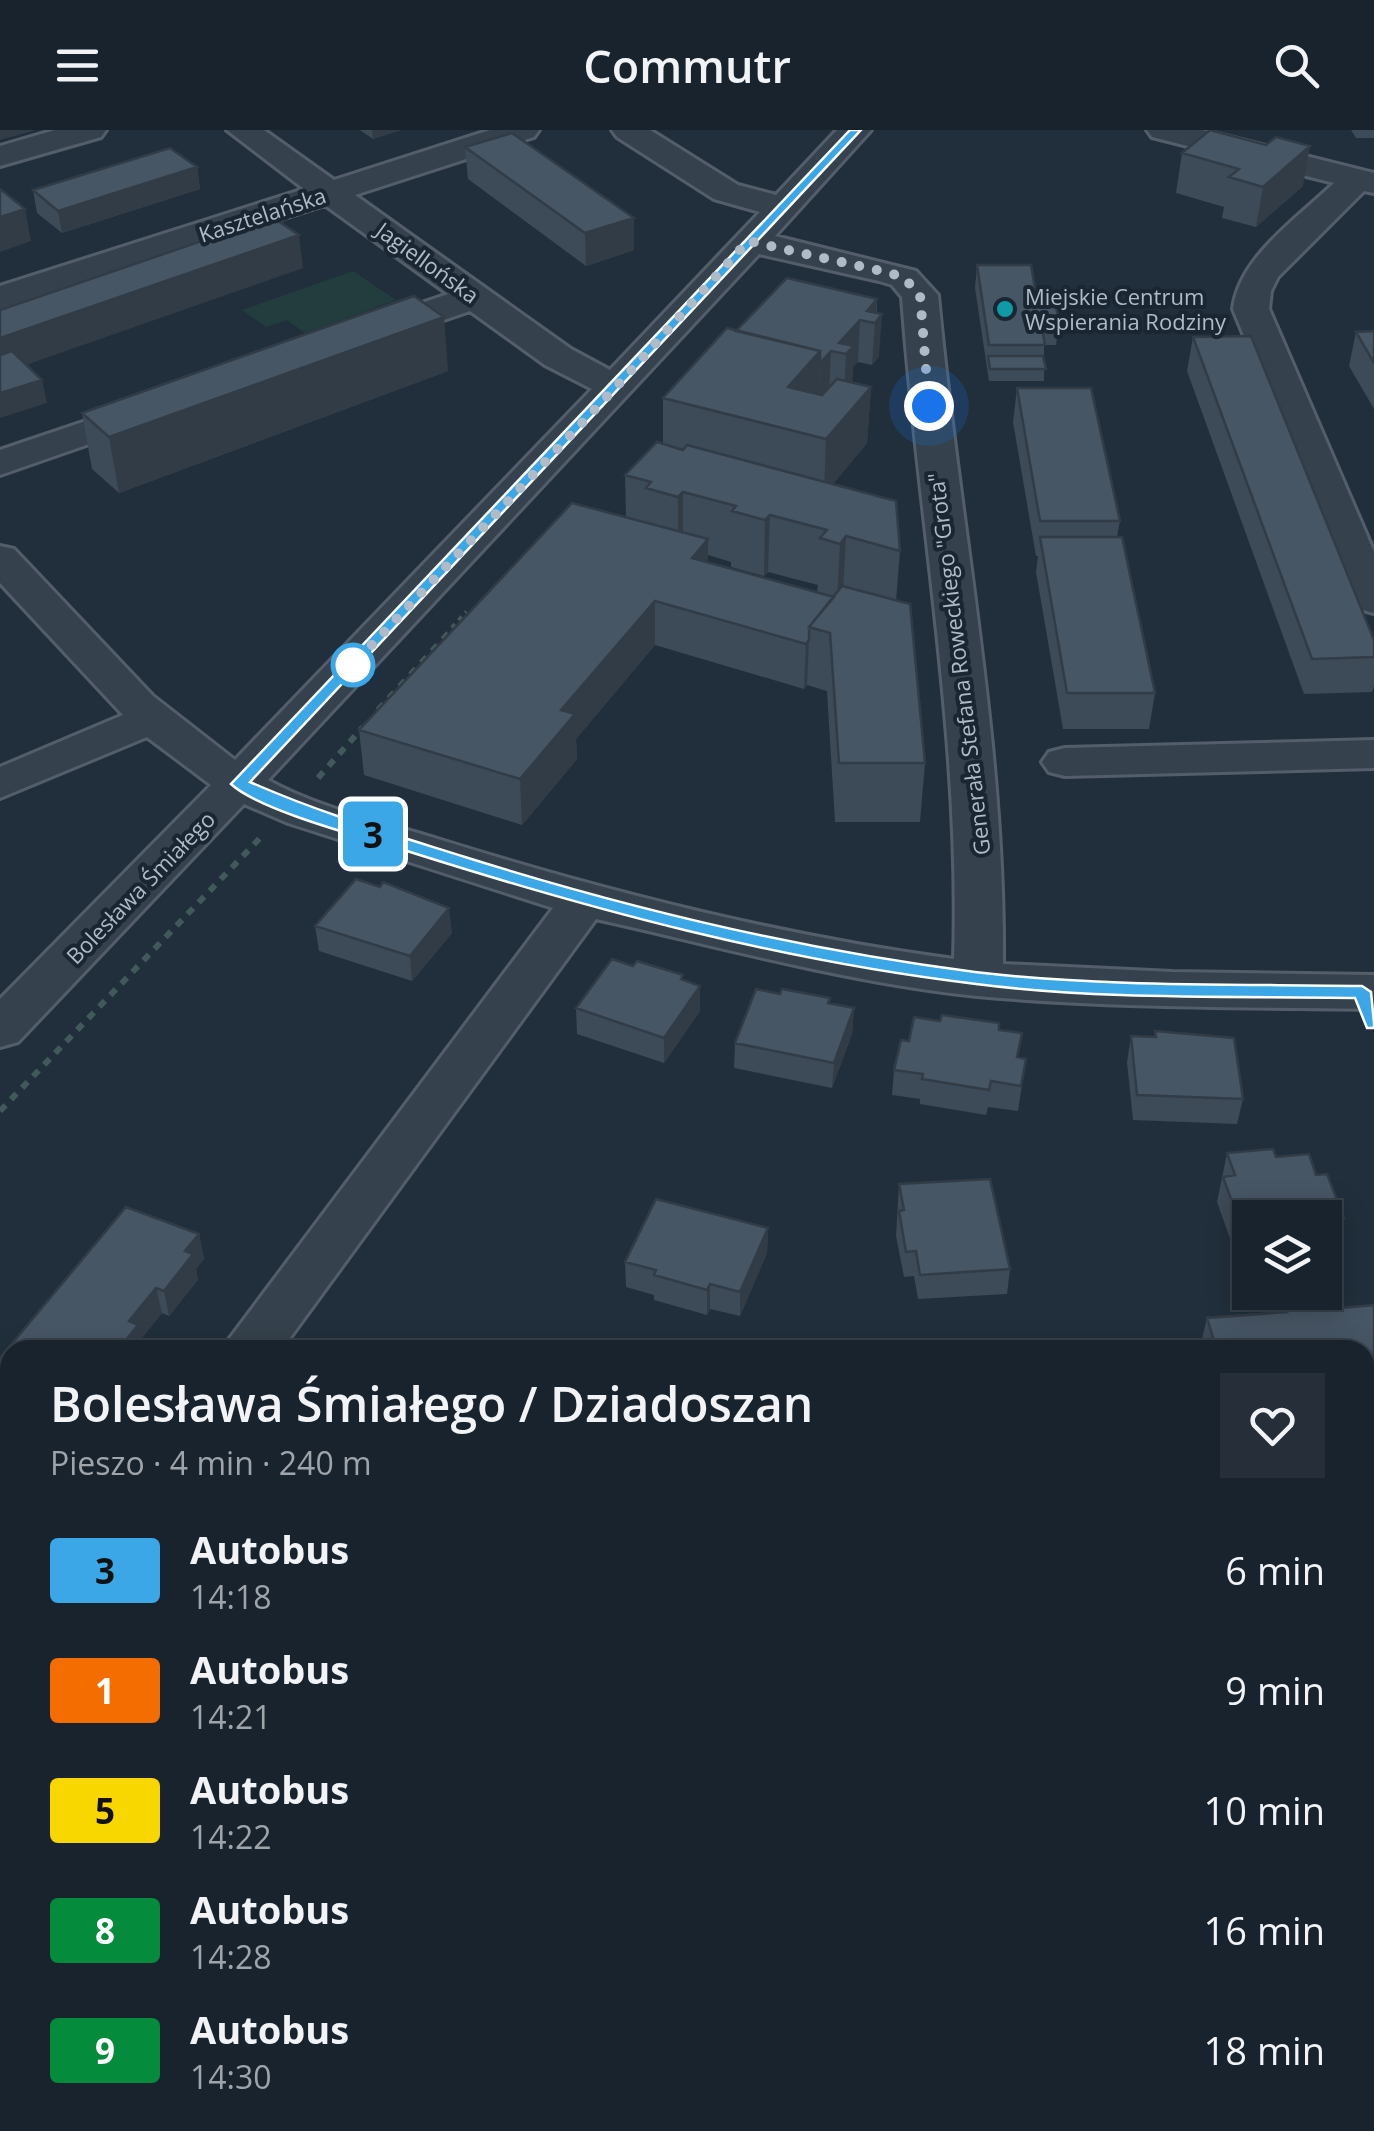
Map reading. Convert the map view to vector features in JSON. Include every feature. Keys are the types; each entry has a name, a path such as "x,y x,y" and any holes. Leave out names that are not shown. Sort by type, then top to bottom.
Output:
{"street":[{"path":"0,156 90,130"},
{"name":"Jagiellońska","path":"243,130 586,374 617,386"},
{"name":"Kasztelańska","path":"0,298 524,130"},
{"path":"628,130 726,192 782,207"},
{"name":"Bolesława Śmiałego","path":"0,1030 240,784 854,130"},
{"path":"1163,130 1222,136 1366,181"},
{"path":"1366,181 1264,272 1253,291 1251,309 1374,600"},
{"name":"Generała Stefana Roweckiego \"Grota\"","path":"748,241 904,278 920,295 981,853 978,978"},
{"path":"329,348 475,296"},
{"path":"0,462 183,399"},
{"path":"0,558 152,719 190,752 240,784 304,812 584,901 795,950 978,978 1370,1002"},
{"path":"0,784 152,719"},
{"path":"1066,762 1374,754"},
{"path":"256,1340 584,901"}],"green space":[{"path":"353,271 396,300 305,333 287,320 266,327 242,310"}],"building":[{"path":"1210,130 1266,145 1276,137 1310,146 1263,187 1229,177 1239,169 1182,153"},
{"path":"512,133 634,218 585,233 465,147"},
{"path":"170,148 197,167 58,211 33,190"},
{"path":"0,189 25,209 0,217"},
{"path":"272,217 299,235 0,338 0,310"},
{"name":"Miejskie Centrum Wspierania Rodziny","path":"977,265 1031,265 1038,307 1056,307 1059,322 1041,322 1045,345 989,345"},
{"path":"787,278 877,299 867,311 882,314 875,323 860,320 839,343 854,346 846,354 831,351 820,363 820,351 736,331"},
{"path":"414,296 444,317 109,437 82,413"},
{"path":"727,328 820,351 788,387 822,395 837,379 871,387 826,439 663,398"},
{"path":"1374,331 1374,363 1356,332"},
{"path":"1251,336 1374,640 1374,657 1312,659 1193,337"},
{"path":"12,351 42,380 0,393 0,355"},
{"path":"988,356 1043,356 1046,369 990,369"},
{"path":"1017,388 1091,388 1120,521 1040,521"},
{"path":"657,442 683,450 687,445 896,501 900,551 846,536 840,544 820,538 827,530 770,515 765,520 732,511 736,506 683,492 678,497 646,488 651,482 625,475"},
{"path":"572,503 708,539 692,558 834,597 809,627 806,644 655,601 561,710 575,714 520,779 359,730"},
{"path":"1040,537 1122,537 1155,693 1067,693"},
{"path":"842,586 910,604 925,763 839,763 830,633 809,627"},
{"path":"356,879 380,887 383,882 449,908 410,956 315,926"},
{"path":"612,959 633,966 637,961 683,975 681,979 700,986 664,1038 576,1008"},
{"path":"756,989 780,994 782,989 830,998 828,1003 854,1008 834,1063 735,1043"},
{"path":"942,1015 999,1023 999,1030 1022,1033 1017,1057 1026,1059 1021,1086 991,1081 989,1090 922,1079 923,1074 894,1070 901,1040 909,1041 914,1017 940,1021"},
{"path":"1155,1031 1234,1038 1243,1099 1137,1095 1131,1036 1156,1037"},
{"path":"1273,1149 1276,1157 1309,1154 1316,1175 1327,1174 1337,1200 1232,1202 1223,1177 1235,1175 1227,1153"},
{"path":"990,1179 1010,1269 920,1275 916,1251 906,1252 899,1184"},
{"path":"656,1199 768,1228 740,1292 710,1284 707,1290 625,1262"},
{"path":"126,1207 199,1234 185,1251 193,1254 164,1291 156,1288 129,1321 138,1325 126,1340 15,1340"},
{"path":"1374,1305 1374,1340 1214,1340 1207,1318"}],"bus line":[{"name":"3","path":"855,130 240,784 304,812 584,901 795,950 978,978 1172,989 1362,992 1374,1023"}],"place":[{"name":"Miejskie Centrum Wspierania Rodziny","path":"1005,309"}],"route":[{"path":"353,665 350,668 617,386 748,241 890,273 915,286 920,295 929,406"}]}
